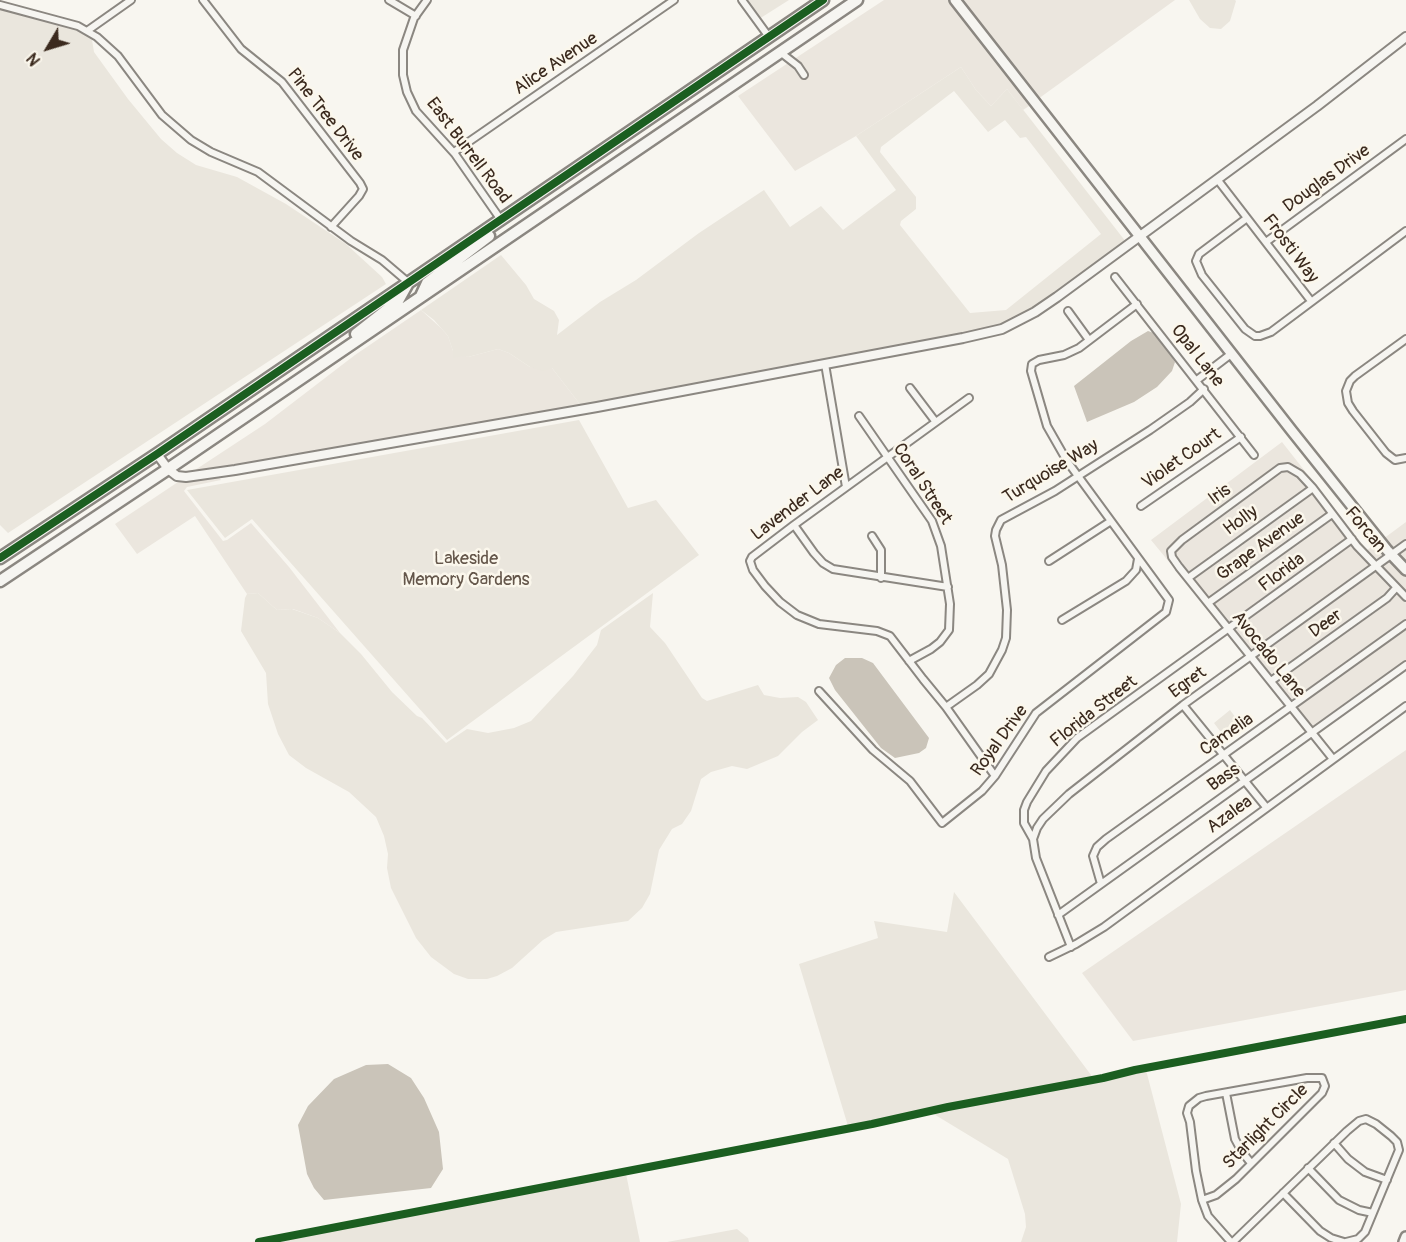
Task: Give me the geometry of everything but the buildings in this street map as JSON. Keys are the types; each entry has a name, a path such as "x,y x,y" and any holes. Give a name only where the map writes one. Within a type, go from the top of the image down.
{"main road":[{"path":"0,558 157,454 823,0"},
{"path":"0,581 857,0"},
{"path":"956,0 1231,354 1391,555 1406,570"},
{"path":"780,52 778,39 785,26"},
{"path":"420,298 428,283 531,204 540,193"},
{"path":"327,361 332,352 398,301 409,283"},
{"path":"1404,1242 1406,1237"}],"street":[{"path":"87,30 131,0"},
{"name":"Pine Tree Drive","path":"203,0 241,49 282,82 360,183 363,189 359,196 331,227"},
{"path":"389,0 416,16"},
{"name":"East Burrell Road","path":"427,0 409,30 403,50 403,75 407,92 416,111 454,152 501,220"},
{"name":"Alice Avenue","path":"454,152 674,0"},
{"path":"742,0 769,37"},
{"path":"0,5 52,18 87,30 108,45 162,115 191,140 211,152 258,172 331,227 382,260 409,283"},
{"path":"157,454 168,469 177,476 186,477 536,418 1002,329 1035,312 1057,297 1406,37"},
{"path":"780,52 798,66 804,75"},
{"name":"Douglas Drive","path":"1266,242 1406,139"},
{"name":"Frosti Way","path":"1217,180 1311,301 1406,231"},
{"path":"1247,218 1198,255 1197,264 1202,275 1245,329 1255,336 1271,332 1311,301"},
{"name":"Opal Lane","path":"1115,277 1254,455"},
{"path":"1068,311 1089,340 1137,304"},
{"path":"1406,339 1355,376 1350,381 1346,392 1348,403 1353,411 1386,453 1395,460 1406,458"},
{"name":"Royal Drive","path":"819,691 873,750 916,787 942,823 982,792 1036,713 1166,612 1169,608 1169,600 1077,476 1047,426 1031,371 1032,364 1039,360 1071,352 1089,340"},
{"path":"1197,380 1231,354"},
{"path":"825,364 846,487"},
{"path":"910,388 935,422"},
{"name":"Turquoise Way","path":"946,707 977,685 988,674 1002,651 1006,638 1007,610 1002,565 995,536 998,525 1006,516 1034,503 1175,413 1204,389"},
{"name":"Lavender Lane","path":"969,398 794,525 752,558 751,566 765,586 786,608 807,620 887,634 894,639 995,776"},
{"name":"Coral Street","path":"859,416 920,502 937,531 948,586 949,630 931,649 909,661"},
{"name":"Violet Court","path":"1141,506 1240,437"},
{"name":"Iris","path":"1180,569 1172,557 1173,548 1280,468 1294,469 1305,479"},
{"name":"Forcan","path":"1305,479 1375,566 1406,597"},
{"name":"Holly","path":"1188,578 1313,488"},
{"name":"Grape Avenue","path":"1208,603 1332,514"},
{"path":"1050,561 1111,521"},
{"path":"794,525 814,554 828,567 881,578 948,586"},
{"path":"872,536 881,550 881,578"},
{"name":"Florida","path":"1230,630 1352,539"},
{"name":"Egret","path":"1034,839 1043,819 1069,794 1183,705 1406,544"},
{"path":"1062,620 1126,580 1136,570 1138,558"},
{"name":"Avocado Lane","path":"1180,569 1333,759"},
{"name":"Deer","path":"1271,681 1359,618 1396,588"},
{"name":"Camelia","path":"1101,884 1093,862 1094,851 1097,847 1406,624"},
{"name":"Florida Street","path":"1071,947 1036,858 1034,839 1024,823 1024,810 1027,802 1053,763 1077,738 1230,630"},
{"name":"Bass","path":"1058,915 1406,665"},
{"path":"1183,705 1266,807"},
{"name":"Azalea","path":"1049,957 1104,927 1406,706"},
{"name":"Starlight Circle","path":"1202,1200 1216,1195 1322,1093 1325,1086 1319,1077 1199,1098 1192,1102 1187,1110 1202,1200 1208,1216 1232,1242"},
{"path":"1226,1093 1235,1139 1251,1163"},
{"path":"1232,1242 1334,1143 1359,1121 1366,1119 1376,1124 1392,1136 1399,1146 1397,1158 1362,1236 1352,1241 1345,1242 1331,1238 1320,1231 1283,1193"},
{"path":"1334,1143 1348,1159 1365,1172 1387,1180"},
{"path":"1308,1168 1339,1200 1359,1210 1373,1213"}],"shaded area":[{"path":"884,0 951,0 1032,104 1023,110 1007,89 991,106 976,90 961,67 856,136 795,171 738,96"},
{"path":"960,0 1175,0 1038,99"},
{"path":"421,310 448,336 453,351 468,357 498,349 509,353 530,367 552,368 582,407 192,472 265,424 355,355"},
{"path":"1148,331 1157,334 1175,362 1172,371 1157,387 1134,402 1087,422 1074,386 1131,341"},
{"path":"1282,442 1367,550 1377,543 1406,575 1406,664 1310,733 1151,540"},
{"path":"218,476 221,480 187,487 184,491 223,541 251,523 289,567 340,633 318,618 293,609 277,610 258,593 247,594 195,516 137,554 115,524 181,480"},
{"path":"1406,522 1406,565 1383,539"},
{"path":"845,658 862,658 873,663 929,738 926,748 919,753 895,758 881,748 835,690 829,678 836,665"},
{"path":"1406,750 1406,990 1133,1041 1082,973"},
{"path":"388,1064 411,1078 424,1098 439,1132 443,1169 431,1188 324,1200 314,1188 307,1174 298,1125 308,1106 334,1079 366,1065"}],"green space":[{"path":"744,0 789,0 759,19"},
{"path":"1189,0 1236,1 1230,21 1221,29 1210,28 1200,19"},
{"path":"0,2 70,21 92,40 94,52 128,99 161,139 177,153 196,165 237,177 286,204 346,244 382,277 386,284 8,533 0,525"},
{"path":"961,67 976,90 991,106 1007,89 1126,242 1033,309 1000,326 582,407 552,368 544,371 530,367 509,353 498,349 468,357 453,358 448,336 434,320 421,310 501,255 526,285 534,299 554,311 559,320 557,335 600,302 636,280 699,233 764,190 790,227 821,206 843,230 896,190 856,136","holes":["954,91 988,132 1005,120 1020,138 1026,137 1101,234 1006,310 970,313 900,225 901,221 916,209 916,197 880,152 881,147"]},
{"name":"Lakeside Memory Gardens","path":"579,420 628,508 656,500 699,555 447,740 252,519 225,538 187,490"},
{"path":"258,593 277,610 292,609 318,618 340,633 361,654 392,692 446,743 467,729 488,733 514,728 531,721 573,676 597,645 601,630 653,593 650,627 665,643 702,698 707,701 758,685 764,695 780,698 798,697 806,702 818,720 778,756 747,769 732,766 711,772 701,779 691,811 682,824 672,829 659,850 650,894 642,908 628,921 556,932 543,940 512,968 487,979 468,979 454,974 431,957 416,938 391,888 387,868 388,854 376,817 349,792 306,768 289,755 278,734 268,704 266,673 241,631 245,598 247,594"},
{"path":"1230,710 1239,722 1223,735 1214,723"},
{"path":"954,892 1094,1079 1146,1070 1181,1204 1177,1242 1021,1242 1026,1227 1025,1214 1008,1159 932,1113 848,1126 799,964 878,938 874,921 947,932"},
{"path":"625,1169 640,1242 252,1242 466,1201"},
{"path":"737,1229 748,1238 749,1242 667,1242"}],"cycle path":[{"path":"0,558 157,454 823,0"},
{"path":"259,1242 1406,1019"}]}
